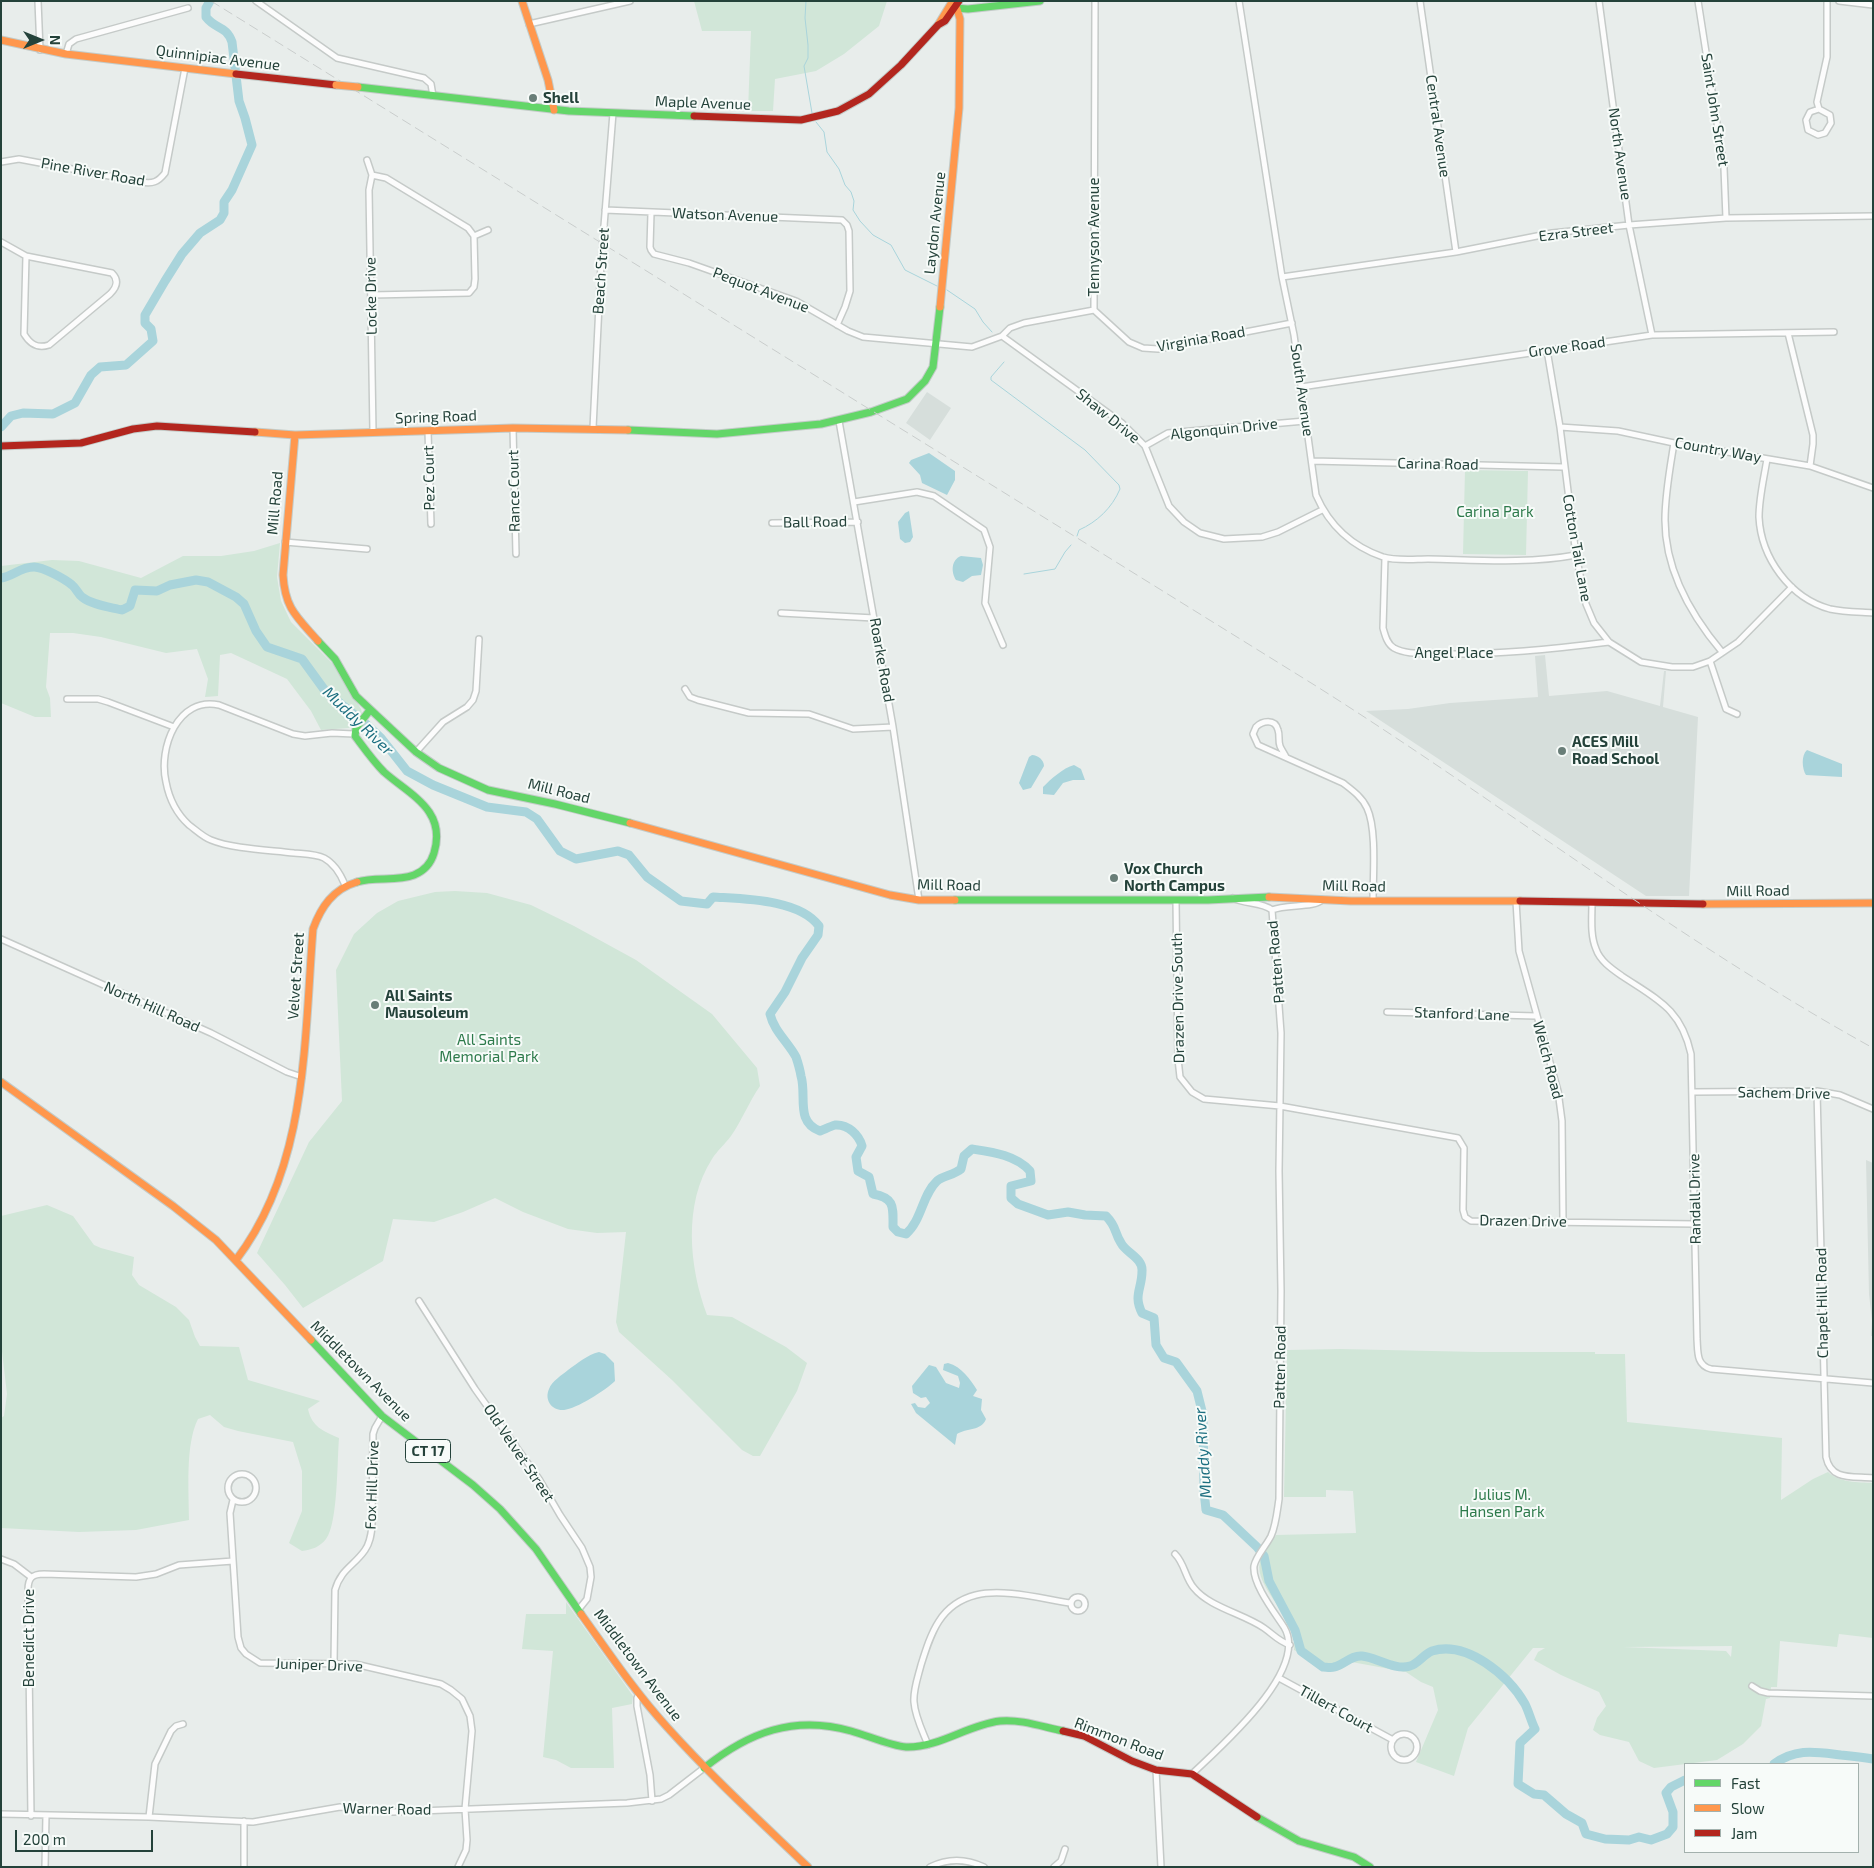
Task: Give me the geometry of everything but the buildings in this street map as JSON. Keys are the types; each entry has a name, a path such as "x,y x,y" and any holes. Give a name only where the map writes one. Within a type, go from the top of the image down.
{"street":[{"path":"38,1 40,50"},
{"path":"256,1 337,58 424,78 431,84 433,96"},
{"path":"522,1 548,80 554,110"},
{"path":"529,24 630,1"},
{"path":"954,4 968,9 1040,1"},
{"name":"Tennyson Avenue","path":"937,344 972,347 1002,336 1010,328 1024,323 1094,310 1095,1"},
{"name":"South Avenue","path":"1240,1 1282,277 1292,323 1316,495 1322,510 1342,535 1360,547 1386,558 1532,561 1576,555"},
{"name":"Central Avenue","path":"1420,1 1456,252"},
{"name":"North Avenue","path":"1598,1 1629,225 1652,335"},
{"name":"Saint John Street","path":"1698,1 1724,168 1726,218"},
{"path":"1819,109 1810,112 1806,120 1808,130 1818,135 1828,130 1831,123 1830,115 1819,109 1817,102 1827,57 1827,1"},
{"path":"1839,1 1873,5"},
{"name":"Maple Avenue","path":"433,96 554,110 791,120 824,116 846,108 869,94 901,65 938,25 944,22 954,4"},
{"name":"Laydon Avenue","path":"871,412 901,402 921,387 933,367 937,344 959,108 960,19 954,4"},
{"path":"66,54 69,44 76,39 188,8"},
{"name":"Quinnipiac Avenue","path":"1,40 40,50 66,54 433,96"},
{"name":"Pine River Road","path":"1,162 19,159 154,183 165,173 185,68"},
{"name":"Beach Street","path":"593,428 601,264 613,113"},
{"name":"Locke Drive","path":"367,160 372,175 369,190 373,432"},
{"path":"371,295 469,293 474,287 475,279 474,236 468,228 386,178 372,175"},
{"name":"Watson Avenue","path":"605,210 837,220 845,222 849,231 850,291 837,325"},
{"name":"Pequot Avenue","path":"651,212 650,247 652,252 716,272 796,301 837,325 863,337 937,344"},
{"name":"Ezra Street","path":"1282,277 1456,252 1552,234 1629,225 1726,218 1873,216"},
{"path":"474,236 488,230"},
{"path":"1,242 26,256 112,273 117,279 116,285 110,294 49,345 37,346 30,343 24,334 26,256"},
{"name":"Virginia Road","path":"1094,310 1128,342 1143,348 1158,349 1292,323"},
{"name":"Grove Road","path":"1301,386 1652,335 1834,332"},
{"path":"1788,333 1813,435 1814,444 1810,466"},
{"name":"Shaw Drive","path":"1002,336 1122,423 1145,446 1169,506 1184,522 1200,533 1224,538 1262,537 1278,532 1322,510"},
{"name":"Cotton Tail Lane","path":"1547,350 1560,427 1563,466 1576,555 1586,604 1594,623 1608,642 1641,662 1672,667 1694,667 1710,661 1738,642 1792,587"},
{"name":"Spring Road","path":"1,446 81,443 134,429 157,426 295,435 513,428 593,428 717,434 822,424 871,412"},
{"name":"Roarke Road","path":"839,421 893,727 919,900"},
{"name":"Algonquin Drive","path":"1145,446 1168,433 1305,421"},
{"name":"Country Way","path":"1560,427 1618,431 1674,443 1810,466 1873,488"},
{"name":"Rance Court","path":"513,428 516,554"},
{"name":"Pez Court","path":"428,431 431,524"},
{"name":"Mill Road","path":"295,435 283,582 284,592 292,610 335,659 356,696 370,710 430,763 445,772 488,790 555,804 677,835 890,895 919,900 1208,900 1258,896 1374,901 1516,901 1732,905 1873,903"},
{"path":"1674,443 1666,496 1665,521 1668,548 1678,583 1689,607 1705,632 1722,652"},
{"path":"1767,459 1760,506 1760,529 1767,552 1774,566 1792,587 1804,596 1830,609 1873,613"},
{"name":"Carina Road","path":"1312,461 1563,466"},
{"path":"854,502 917,492 934,496 984,530 990,547 985,602 1003,645"},
{"name":"Ball Road","path":"772,523 858,522"},
{"path":"285,542 366,549"},
{"name":"Angel Place","path":"1386,558 1383,628 1385,636 1392,647 1407,653 1487,654 1608,642"},
{"path":"780,613 874,618"},
{"path":"416,752 443,722 467,707 473,700 476,691 479,639"},
{"path":"1710,661 1726,708 1737,714"},
{"path":"685,689 690,697 698,700 749,713 809,714 853,729 893,727"},
{"path":"68,699 98,699 174,727"},
{"path":"345,885 338,870 324,858 228,845 210,840 185,820 175,806 165,780 166,755 174,727 184,713 193,707 211,704 305,736 332,733 354,734 358,724 370,710"},
{"path":"1286,756 1280,746 1276,726 1271,722 1265,721 1256,727 1253,734 1258,745 1343,783 1364,802 1368,809 1372,829 1374,901"},
{"name":"Velvet Street","path":"236,1260 259,1223 281,1176 293,1137 302,1077 313,929 322,907 334,893 345,885 364,879 405,877 418,873 428,864 433,855 437,836 433,817 426,806 378,766 354,734"},
{"name":"Patten Road","path":"1233,898 1239,901 1261,904 1272,910 1287,905 1315,904 1322,900"},
{"name":"Drazen Drive South","path":"1176,900 1177,1020 1180,1077 1192,1092 1204,1099 1280,1106"},
{"name":"Welch Road","path":"1516,901 1518,951 1562,1110 1563,1222"},
{"name":"Randall Drive","path":"1592,902 1594,942 1598,954 1615,971 1663,1003 1681,1024 1687,1037 1691,1054 1693,1092 1698,1354 1701,1363 1711,1369 1873,1383"},
{"name":"Patten Road","path":"1272,910 1275,969 1280,1010 1279,1171 1281,1291 1279,1499 1275,1526 1254,1567 1257,1583 1287,1633 1290,1645"},
{"name":"North Hill Road","path":"1,939 211,1033 287,1072 302,1077"},
{"name":"Stanford Lane","path":"1387,1012 1536,1016"},
{"name":"Middletown Avenue","path":"1,1082 199,1225 236,1260 382,1416 473,1485 500,1508 536,1549 639,1694 704,1768 808,1867"},
{"name":"Sachem Drive","path":"1693,1092 1817,1091 1840,1095 1873,1109"},
{"name":"Chapel Hill Road","path":"1817,1091 1826,1457 1832,1472 1839,1475 1873,1478"},
{"name":"Drazen Drive","path":"1280,1106 1458,1138 1464,1148 1463,1210 1465,1217 1471,1221 1695,1224"},
{"name":"Old Velvet Street","path":"419,1301 475,1389 539,1479 582,1548 590,1567 591,1577 587,1599 579,1610"},
{"name":"Fox Hill Drive","path":"334,1663 335,1590 338,1580 366,1549 371,1537 373,1434 382,1416"},
{"name":"Juniper Drive","path":"233,1500 240,1502 251,1498 255,1485 251,1478 244,1474 233,1477 228,1489 233,1500 230,1513 238,1637 241,1648 246,1654 260,1663 362,1665 435,1683 451,1690 462,1699 469,1711 472,1723 465,1809 467,1840 466,1850 458,1867"},
{"path":"1176,1554 1180,1559 1188,1580 1194,1589 1206,1599 1252,1620 1266,1629 1279,1642 1290,1645 1279,1678 1260,1705 1192,1774"},
{"path":"1,1559 14,1564 31,1577"},
{"name":"Benedict Drive","path":"31,1816 28,1581 31,1577 37,1574 44,1574 136,1578 156,1574 179,1565 233,1561"},
{"path":"928,1746 915,1710 914,1690 930,1635 946,1611 960,1601 976,1595 990,1593 1070,1603"},
{"name":"Tillert Court","path":"1279,1678 1393,1740"},
{"path":"1752,1686 1768,1693 1873,1696"},
{"path":"639,1694 637,1702 650,1775 652,1801"},
{"name":"Rimmon Road","path":"704,1768 739,1742 778,1727 794,1724 832,1726 904,1747 928,1746 990,1723 1002,1720 1015,1721 1084,1736 1132,1761 1156,1770 1192,1774 1245,1810 1299,1841 1354,1857 1370,1867"},
{"path":"150,1817 155,1764 171,1731 176,1726 183,1724"},
{"name":"Tillert Court","path":"1403,1734 1411,1736 1416,1742 1414,1754 1407,1759 1395,1756 1391,1748 1393,1740 1403,1734"},
{"name":"Warner Road","path":"1,1814 150,1817 253,1822 340,1807 393,1812 627,1803 652,1801 669,1795 704,1768"},
{"path":"1156,1770 1161,1867"},
{"path":"45,1867 46,1815"},
{"path":"244,1821 244,1867"},
{"path":"1054,1867 1061,1861 1065,1849"},
{"path":"930,1867 943,1862 962,1860 984,1867"}],"shaded area":[{"path":"927,392 951,408 930,440 906,423"},
{"name":"ACES Mill Road School","path":"1545,655 1549,696 1607,691 1660,706 1664,671 1666,671 1663,707 1698,717 1689,896 1646,896 1366,711 1538,697 1535,656"},
{"path":"1866,1160 1873,1163 1873,1336 1871,1336 1872,1321 1869,1294"}],"green space":[{"path":"694,1 887,1 879,26 844,54 816,71 775,79 773,111 748,111 751,31 702,31"},
{"name":"Carina Park","path":"1465,470 1528,471 1526,555 1463,554"},
{"path":"280,543 277,577 281,601 291,622 335,666 361,709 362,714 349,728 321,730 311,711 287,679 231,653 220,655 218,696 205,697 208,679 197,649 166,653 101,637 73,633 50,633 46,687 50,698 51,717 35,717 1,703 1,566 52,560 79,561 141,578 183,556 221,556 254,551"},
{"name":"All Saints Memorial Park","path":"435,892 487,893 531,905 636,960 712,1014 757,1068 760,1086 735,1130 714,1156 703,1177 696,1196 692,1236 696,1277 707,1315 732,1317 786,1347 807,1363 797,1391 760,1456 753,1456 742,1450 672,1380 619,1332 616,1322 626,1232 597,1233 568,1229 523,1212 495,1198 434,1222 393,1219 383,1261 303,1308 257,1253 309,1142 342,1101 336,970 354,934 377,913 398,901"},
{"path":"47,1205 73,1216 94,1245 134,1257 132,1275 139,1285 176,1307 189,1320 200,1346 239,1347 248,1380 320,1401 308,1409 312,1420 319,1428 339,1438 333,1520 326,1539 321,1544 312,1549 302,1551 289,1543 302,1511 302,1471 293,1442 224,1427 210,1415 198,1419 191,1442 189,1455 189,1520 136,1530 79,1532 1,1528 1,1418 4,1416 7,1394 1,1343 1,1216"},
{"name":"Julius M. Hansen Park","path":"1287,1350 1595,1352 1595,1354 1625,1354 1627,1422 1782,1438 1781,1500 1813,1479 1828,1472 1844,1480 1873,1483 1873,1638 1839,1634 1837,1647 1780,1641 1777,1687 1771,1687 1770,1698 1766,1699 1761,1726 1743,1744 1717,1760 1654,1768 1639,1761 1629,1742 1600,1735 1593,1730 1597,1718 1606,1706 1599,1692 1561,1675 1534,1660 1538,1652 1545,1648 1533,1648 1468,1728 1454,1776 1416,1762 1438,1710 1433,1687 1406,1672 1347,1661 1328,1669 1294,1650 1294,1638 1290,1627 1263,1582 1260,1572 1261,1559 1276,1535 1356,1533 1353,1491 1326,1490 1326,1497 1284,1497","holes":["1732,1646 1731,1657 1726,1651 1623,1647"]},
{"path":"566,1602 633,1696 632,1704 612,1708 614,1768 571,1768 556,1760 543,1757 553,1651 522,1649 526,1614 566,1614"}],"water":[{"path":"929,453 955,471 955,480 947,495 922,483 920,475 909,463 911,460"},
{"path":"909,511 913,537 910,542 905,543 900,539 898,522"},
{"path":"961,556 981,558 983,565 981,575 972,576 963,582 956,580 953,566 955,560"},
{"path":"1807,750 1842,764 1842,777 1806,775 1803,762"},
{"path":"1032,755 1040,758 1044,766 1031,788 1023,790 1019,783 1029,757"},
{"path":"1074,765 1081,769 1085,780 1073,780 1063,783 1054,795 1043,794 1043,787 1061,771"},
{"path":"599,1352 605,1354 614,1363 615,1381 598,1394 569,1409 560,1410 553,1407 548,1401 548,1393 552,1383 590,1355"},
{"path":"948,1363 961,1370 977,1390 973,1396 982,1399 981,1410 986,1419 981,1426 957,1434 955,1445 916,1413 911,1404 915,1403 918,1407 925,1408 930,1403 926,1397 921,1398 913,1393 912,1386 929,1365 936,1367 946,1383 959,1388 958,1376 943,1370 944,1364"}],"waterway":[{"name":"Muddy River","path":"1,427 11,416 23,413 53,414 75,403 91,375 100,367 126,365 153,341 151,329 145,323 145,315 182,254 200,233 220,220 224,213 224,202 232,190 252,145 239,101 232,42 224,30 213,24 206,17 206,8 210,1"},
{"path":"806,1 805,18 808,58 804,66 812,113"},
{"path":"816,122 824,132 827,152 839,169 845,185 851,192 854,201 853,210 860,221 873,235 891,245 905,270 937,286"},
{"path":"947,290 975,309 992,332"},
{"path":"1004,362 991,377 991,380 1085,450 1119,485 1120,489 1117,496 1108,508 1098,519 1079,530 1077,536"},
{"path":"1024,574 1055,569 1071,545"},
{"name":"Muddy River","path":"1,578 29,567 43,569 69,583 86,600 122,610 130,606 135,590 157,591 170,585 196,580 208,582 236,597 244,604 256,631 267,647 302,659 326,692 381,738 407,771 433,785 487,807 526,812 537,819 560,851 576,859 618,851 629,855 647,877 681,901 707,904 713,897 755,900 785,905 810,917 819,926 818,935 802,958 785,992 770,1014 778,1031 796,1057 803,1084 803,1108 807,1121 812,1127 820,1131 833,1125 840,1125 856,1134 862,1146 856,1157 858,1171 869,1177 873,1194 885,1198 891,1204 893,1227 898,1232 906,1234 915,1222 932,1187 939,1179 961,1169 964,1156 972,1149 1011,1158 1030,1171 1031,1181 1011,1186 1011,1198 1018,1204 1048,1215 1068,1212 1106,1216 1112,1223 1123,1247 1142,1266 1138,1297 1139,1307 1142,1313 1154,1318 1156,1345 1164,1358 1176,1362 1197,1391 1203,1415 1206,1510 1223,1515 1264,1556 1269,1581 1295,1630 1301,1651 1323,1667 1338,1666 1358,1656 1404,1667 1413,1665 1432,1651 1445,1649 1459,1651 1486,1663 1509,1682 1518,1693 1525,1704 1535,1729 1520,1743 1518,1784 1534,1794 1544,1795 1566,1814 1582,1823 1586,1834 1605,1839 1629,1840 1639,1837 1651,1840 1667,1834 1673,1827 1673,1812 1666,1793 1671,1787 1684,1780"},
{"name":"Muddy River","path":"1776,1763 1790,1755 1806,1752 1873,1759"}],"railway":[{"path":"211,1 1316,686 1455,777 1730,963 1801,1007 1873,1048"}],"traffic: fast":[{"path":"955,8 968,9 1040,1"},
{"path":"358,87 569,111 694,116"},
{"path":"628,430 717,434 821,424 871,412 907,399 925,381 933,367 940,307"},
{"path":"318,641 335,659 356,696 416,752 439,768 488,790 555,804 630,823"},
{"path":"357,882 371,879 407,877 418,873 431,860 437,838 435,825 424,805 384,772 355,736 356,728 370,710"},
{"path":"955,900 1208,900 1269,897"},
{"path":"311,1340 382,1416 473,1485 500,1509 536,1549 581,1614"},
{"path":"704,1768 721,1755 755,1736 791,1726 830,1727 906,1747 930,1744 988,1723 1000,1721 1024,1722 1063,1731"},
{"path":"1257,1817 1299,1841 1354,1857 1370,1867"}],"traffic: slow":[{"path":"522,1 548,80 554,110"},
{"path":"938,25 952,2"},
{"path":"940,307 959,108 960,19 957,9 951,4"},
{"path":"1,40 66,54 236,74"},
{"path":"336,85 358,87"},
{"path":"255,432 295,435 513,428 628,430"},
{"path":"295,435 283,575 284,587 293,612 318,641"},
{"path":"630,823 890,895 919,900 955,900"},
{"path":"236,1260 260,1223 277,1184 290,1143 304,1058 313,929 320,913 329,900 341,889 357,882"},
{"path":"1269,897 1351,901 1520,901"},
{"path":"1703,904 1873,903"},
{"path":"1,1082 173,1206 216,1240 311,1340"},
{"path":"581,1614 655,1714 718,1781 808,1867"}],"traffic: jam":[{"path":"694,116 801,120 838,111 869,94 901,65 938,25 945,21 959,1"},
{"path":"236,74 336,85"},
{"path":"1,446 81,443 133,429 157,426 255,432"},
{"path":"1520,901 1703,904"},
{"path":"1063,1731 1084,1736 1132,1761 1156,1770 1192,1774 1257,1817"}],"place":[{"name":"Shell","path":"533,98"},
{"name":"ACES Mill Road School","path":"1562,751"},
{"name":"Vox Church North Campus","path":"1114,878"},
{"name":"All Saints Mausoleum","path":"375,1005"}]}
